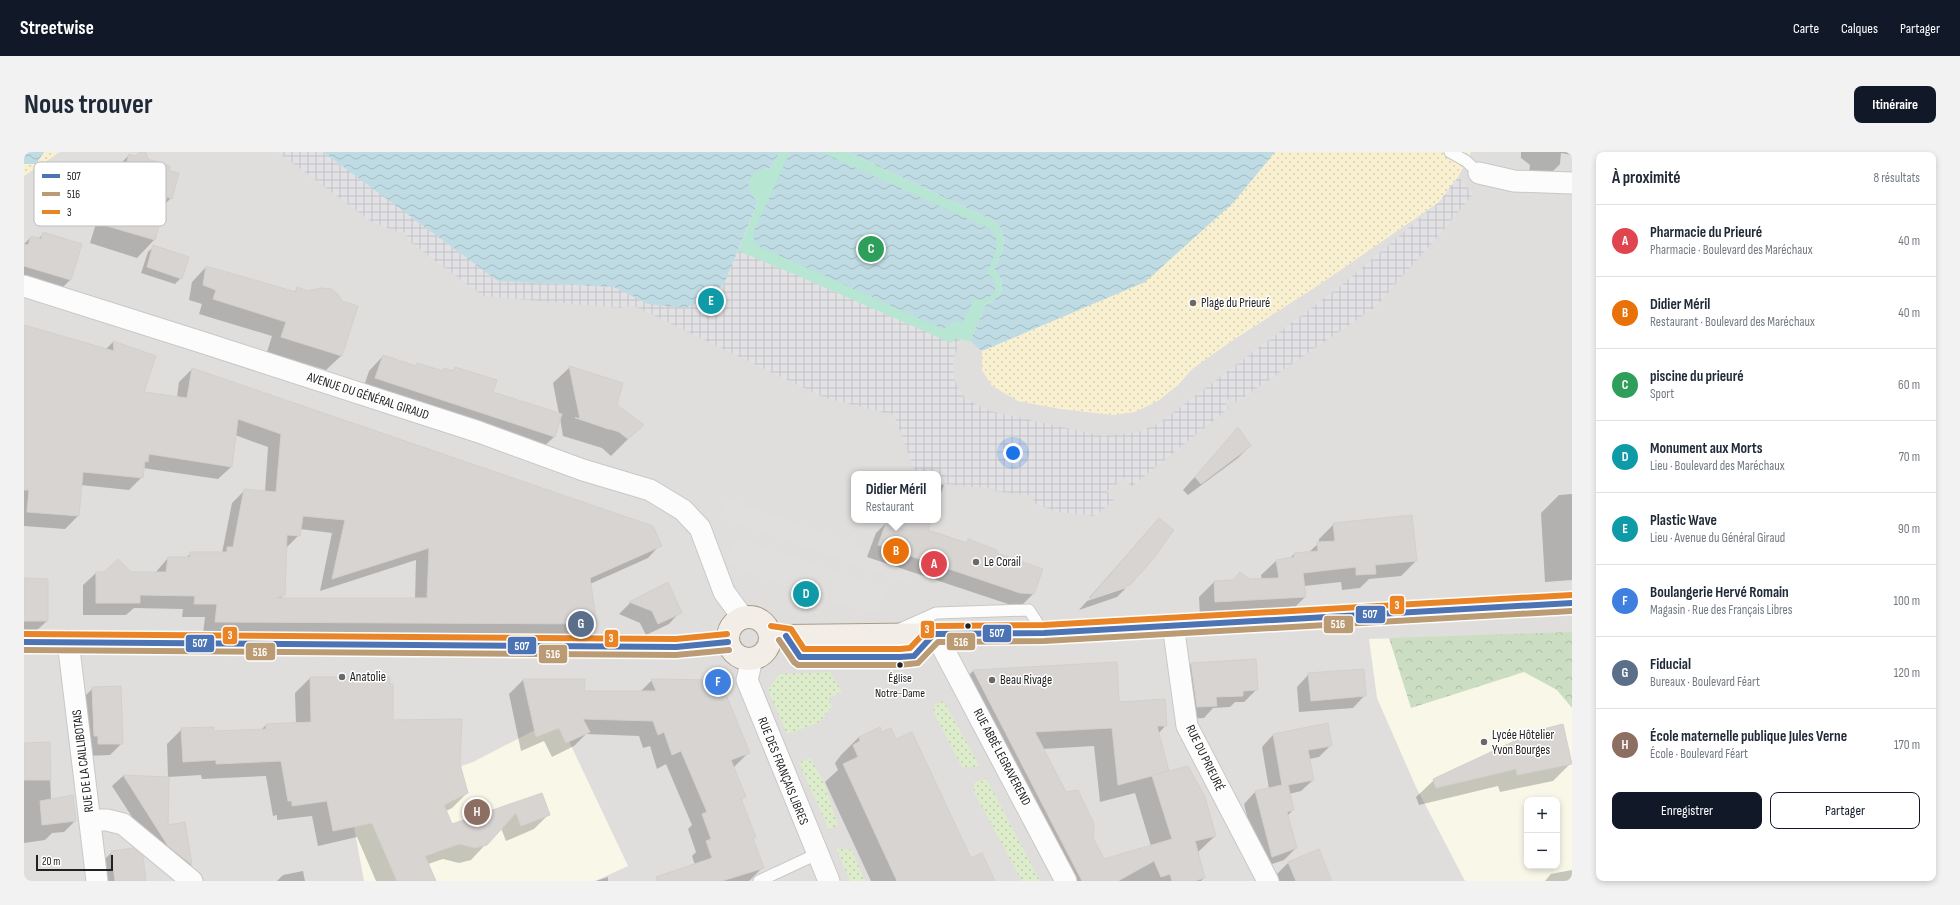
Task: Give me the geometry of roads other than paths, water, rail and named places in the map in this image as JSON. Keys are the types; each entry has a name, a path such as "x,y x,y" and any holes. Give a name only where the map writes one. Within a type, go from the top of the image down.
{"main road":[{"path":"778,635 764,653 752,659 745,659 734,653 728,642 728,636 733,624 743,618 756,618 778,635 1044,633 1572,603"},
{"path":"24,642 668,647 728,642"}],"street":[{"path":"1479,174 1514,181 1572,183"},
{"name":"AVENUE DU GÉNÉRAL GIRAUD","path":"24,286 479,432 583,470 650,490 683,510 700,528 724,592 743,618"},
{"name":"RUE DU PRIEURÉ","path":"1173,625 1187,726 1264,880"},
{"name":"RUE ABBÉ LEGRAVEREND","path":"935,634 1066,881"},
{"name":"RUE DE LA CAILLIBOTAIS","path":"68,642 97,881"},
{"name":"RUE DES FRANÇAIS LIBRES","path":"752,659 747,680 829,881"},
{"path":"90,820 107,820 123,824 192,881"}],"lane":[{"path":"1450,152 1466,161 1479,174"},
{"path":"890,634 936,613 1029,610 1044,633"},
{"path":"778,635 800,657 900,657 914,656 935,634"},
{"path":"759,881 817,854"}],"water":[{"path":"24,152 44,152 37,162 34,162 34,164 24,164"},
{"path":"323,152 780,152 771,168 757,171 750,179 750,190 758,202 724,284 705,301 684,308 648,304 614,287 498,281"},
{"path":"790,152 821,152 991,229 995,234 997,245 987,273 995,282 993,295 980,300 975,298 962,323 956,321 943,329 756,245 753,236 754,231"},
{"path":"848,152 1275,152 1233,203 1145,282 982,351 970,341 986,304 996,298 1002,290 1001,280 994,270 1000,257 1004,239 999,227 994,221"}],"place":[{"name":"piscine du prieuré","path":"871,249"},
{"name":"Plastic Wave","path":"711,301"},
{"name":"Plage du Prieuré","path":"1193,303"},
{"name":"Didier Méril","path":"896,551"},
{"name":"Le Corail","path":"976,562"},
{"name":"Pharmacie du Prieuré","path":"934,564"},
{"name":"Monument aux Morts","path":"806,594"},
{"name":"Fiducial","path":"581,624"},
{"name":"Église Notre-Dame","path":"900,665"},
{"name":"Anatolie","path":"342,677"},
{"name":"Beau Rivage","path":"992,680"},
{"name":"Boulangerie Hervé Romain","path":"718,682"},
{"name":"Lycée Hôtelier Yvon Bourges","path":"1484,742"},
{"name":"École maternelle publique Jules Verne","path":"477,812"}]}
